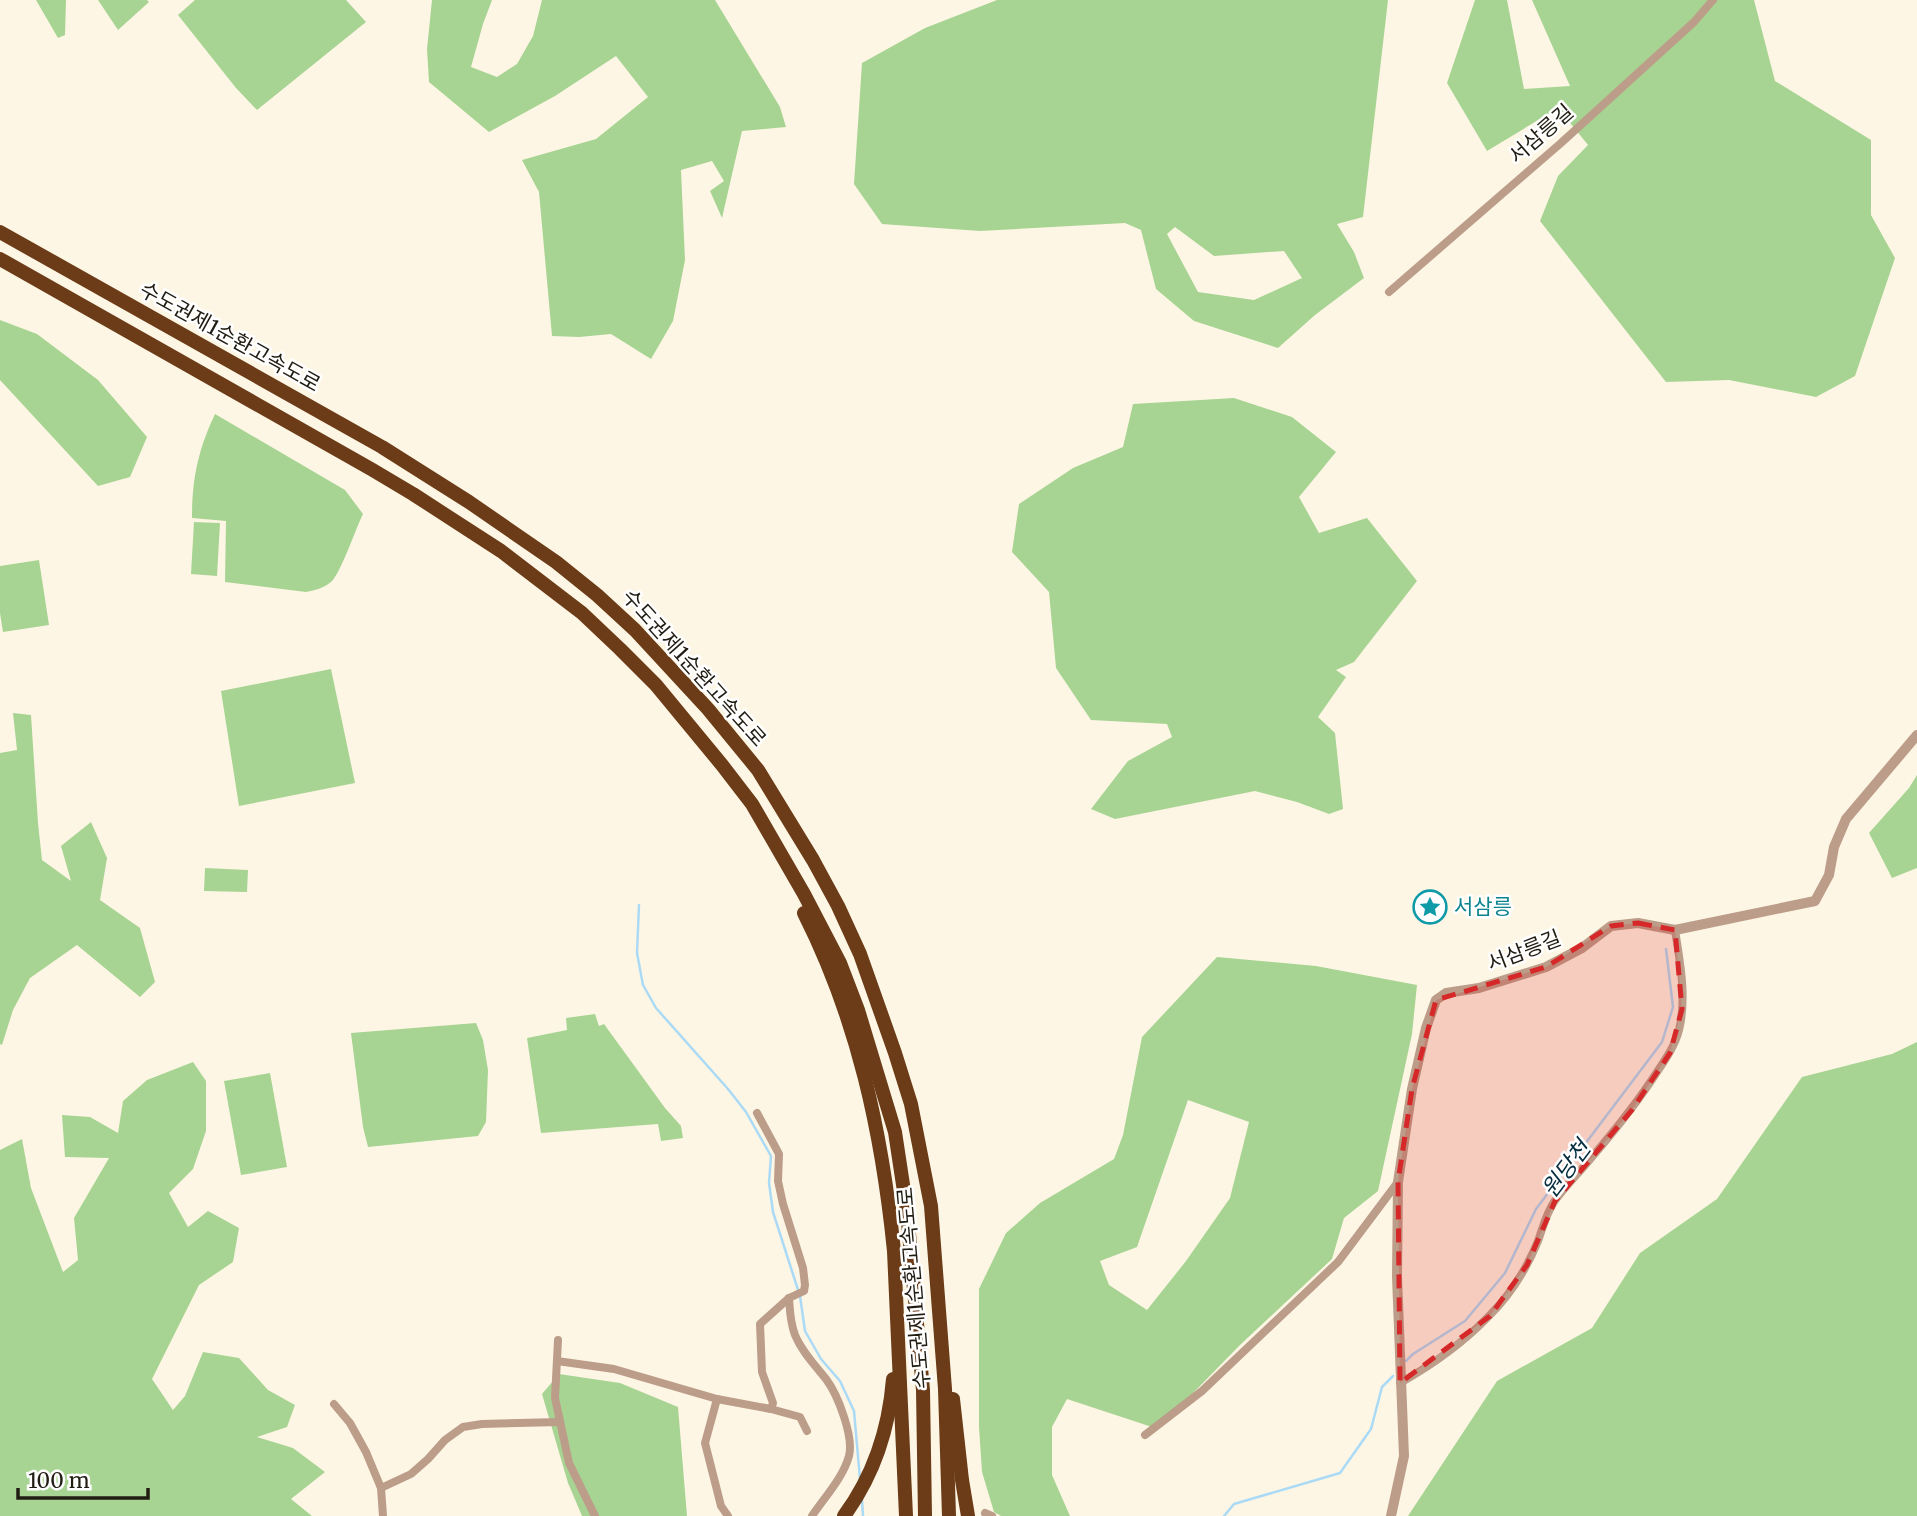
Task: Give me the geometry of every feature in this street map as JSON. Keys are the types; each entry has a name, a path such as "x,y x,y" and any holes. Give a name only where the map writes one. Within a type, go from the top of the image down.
{"highway":[{"name":"수도권제1순환고속도로","path":"0,232 370,440 556,562 597,594 635,631 681,679 758,770 813,860 860,954 911,1104 931,1206 945,1389 950,1516"},
{"name":"수도권제1순환고속도로","path":"0,259 382,475 501,551 582,613 638,667 752,804 840,963 858,1010 895,1132 907,1211 923,1390 925,1516"},
{"path":"737,785 831,971 856,1040 871,1102 894,1251 906,1516"},
{"path":"844,1516 867,1480 890,1412 894,1368 894,1251"},
{"path":"936,1260 968,1516"}],"street":[{"name":"서삼릉길","path":"1389,292 1561,143 1694,22 1713,0"},
{"name":"서삼릉길","path":"1391,1516 1404,1456 1397,1277 1398,1182 1412,1089 1426,1028 1436,1000 1446,993 1479,988 1546,967 1582,948 1611,926 1638,923 1675,930 1815,901 1829,875 1834,847 1846,819 1917,735"},
{"path":"1400,1383 1426,1369 1490,1316 1527,1265 1555,1201 1632,1110 1670,1053 1679,1032 1682,1009 1675,930"},
{"path":"757,1113 779,1154 778,1181 803,1268 805,1285 804,1291 791,1296 760,1324 762,1372 774,1403 771,1409"},
{"name":"서삼릉길","path":"1145,1435 1202,1391 1338,1262 1398,1182"},
{"path":"791,1296 790,1320 796,1337 828,1382 848,1430 850,1453 843,1470 812,1516"},
{"path":"558,1340 555,1398 560,1422 569,1463 595,1516"},
{"path":"557,1361 614,1369 717,1399 800,1417 807,1431"},
{"path":"717,1399 705,1443 727,1516"},
{"path":"334,1404 350,1423 366,1452 381,1488 383,1516"},
{"path":"381,1488 411,1474 445,1440 463,1427 560,1422"}],"highlighted area":[{"path":"1638,923 1675,930 1682,1009 1670,1053 1632,1110 1555,1201 1527,1265 1490,1316 1400,1383 1398,1182 1412,1089 1436,1000 1546,967 1611,926"}],"green space":[{"path":"36,0 66,0 65,35 58,38"},
{"path":"98,0 147,0 149,2 118,30"},
{"path":"195,0 346,0 366,22 257,110 178,15"},
{"path":"432,0 492,0 471,67 497,77 517,64 533,36 542,0 715,0 780,107 786,127 742,131 722,218 710,191 724,181 712,161 681,170 685,260 673,321 651,359 611,334 552,336 539,192 522,160 596,139 648,97 616,56 555,96 489,132 429,82 427,49"},
{"path":"997,0 1388,0 1363,217 1337,224 1354,252 1364,278 1315,315 1278,348 1194,321 1156,289 1141,230 1125,223 980,231 882,224 854,184 862,63 925,28","holes":["1175,227 1214,256 1284,251 1302,278 1254,300 1198,292 1167,234"]},
{"path":"1475,0 1507,0 1524,89 1570,86 1532,0 1754,0 1775,81 1871,140 1871,215 1895,258 1855,376 1816,397 1729,380 1666,382 1540,221 1558,176 1588,145 1558,108 1487,151 1447,83"},
{"path":"0,320 37,334 98,380 147,437 130,477 98,486 0,380"},
{"path":"1234,398 1292,417 1336,452 1299,497 1319,533 1367,518 1417,581 1354,662 1336,670 1346,677 1318,717 1335,733 1343,809 1329,814 1255,791 1115,819 1091,809 1128,761 1172,737 1167,724 1091,720 1056,668 1049,592 1012,552 1019,504 1073,468 1123,447 1133,404"},
{"path":"215,414 345,490 363,514 340,569 332,581 306,592 225,582 226,521 192,518 197,465"},
{"path":"194,522 220,523 217,576 191,574"},
{"path":"39,560 49,625 3,632 0,613 0,566"},
{"path":"331,669 355,783 239,806 221,691"},
{"path":"13,713 31,715 42,860 71,881 61,846 91,822 107,858 100,900 140,928 155,982 140,997 77,945 30,978 13,1010 2,1045 0,753 17,750"},
{"path":"1917,775 1917,868 1892,878 1869,833 1909,788"},
{"path":"205,868 248,870 247,892 204,891"},
{"path":"1217,957 1316,966 1417,985 1412,1034 1378,1191 1344,1218 1332,1259 1240,1345 1158,1429 1067,1399 1052,1427 1052,1475 1070,1516 1001,1516 994,1512 982,1472 979,1427 979,1289 1006,1233 1040,1203 1114,1159 1123,1135 1142,1037","holes":["1188,1100 1249,1122 1230,1198 1186,1261 1147,1310 1109,1285 1100,1261 1137,1247"]},
{"path":"595,1014 599,1026 604,1024 681,1126 683,1138 661,1141 658,1124 541,1133 527,1038 567,1030 566,1018"},
{"path":"476,1023 483,1040 488,1070 486,1122 478,1136 368,1147 351,1033"},
{"path":"1917,1042 1917,1516 1408,1516 1497,1381 1592,1328 1640,1253 1717,1199 1802,1077 1892,1054"},
{"path":"193,1062 206,1081 206,1131 193,1169 169,1193 188,1227 208,1211 239,1228 233,1262 199,1285 152,1379 173,1410 185,1396 203,1352 239,1358 268,1390 295,1405 287,1427 257,1437 293,1448 325,1472 291,1499 312,1516 0,1516 0,1150 22,1139 31,1188 63,1272 78,1260 74,1218 109,1158 65,1157 62,1115 90,1117 118,1133 123,1101 147,1080"},
{"path":"270,1073 287,1167 241,1175 224,1081"},
{"path":"559,1374 620,1383 678,1407 687,1516 582,1516 568,1483 542,1394"}],"waterway":[{"path":"639,905 637,953 643,985 656,1008 746,1112 771,1156 769,1183 773,1212 800,1296 805,1331 821,1359 840,1381 854,1411 860,1479"},
{"name":"원당천","path":"1406,1361 1465,1321 1505,1273 1536,1209 1662,1042 1673,1007 1666,949"},
{"name":"원당천","path":"1224,1516 1234,1504 1340,1473 1371,1429 1382,1387 1393,1376"},
{"path":"862,1500 863,1516"}],"place":[{"name":"서삼릉","path":"1430,907"}]}
